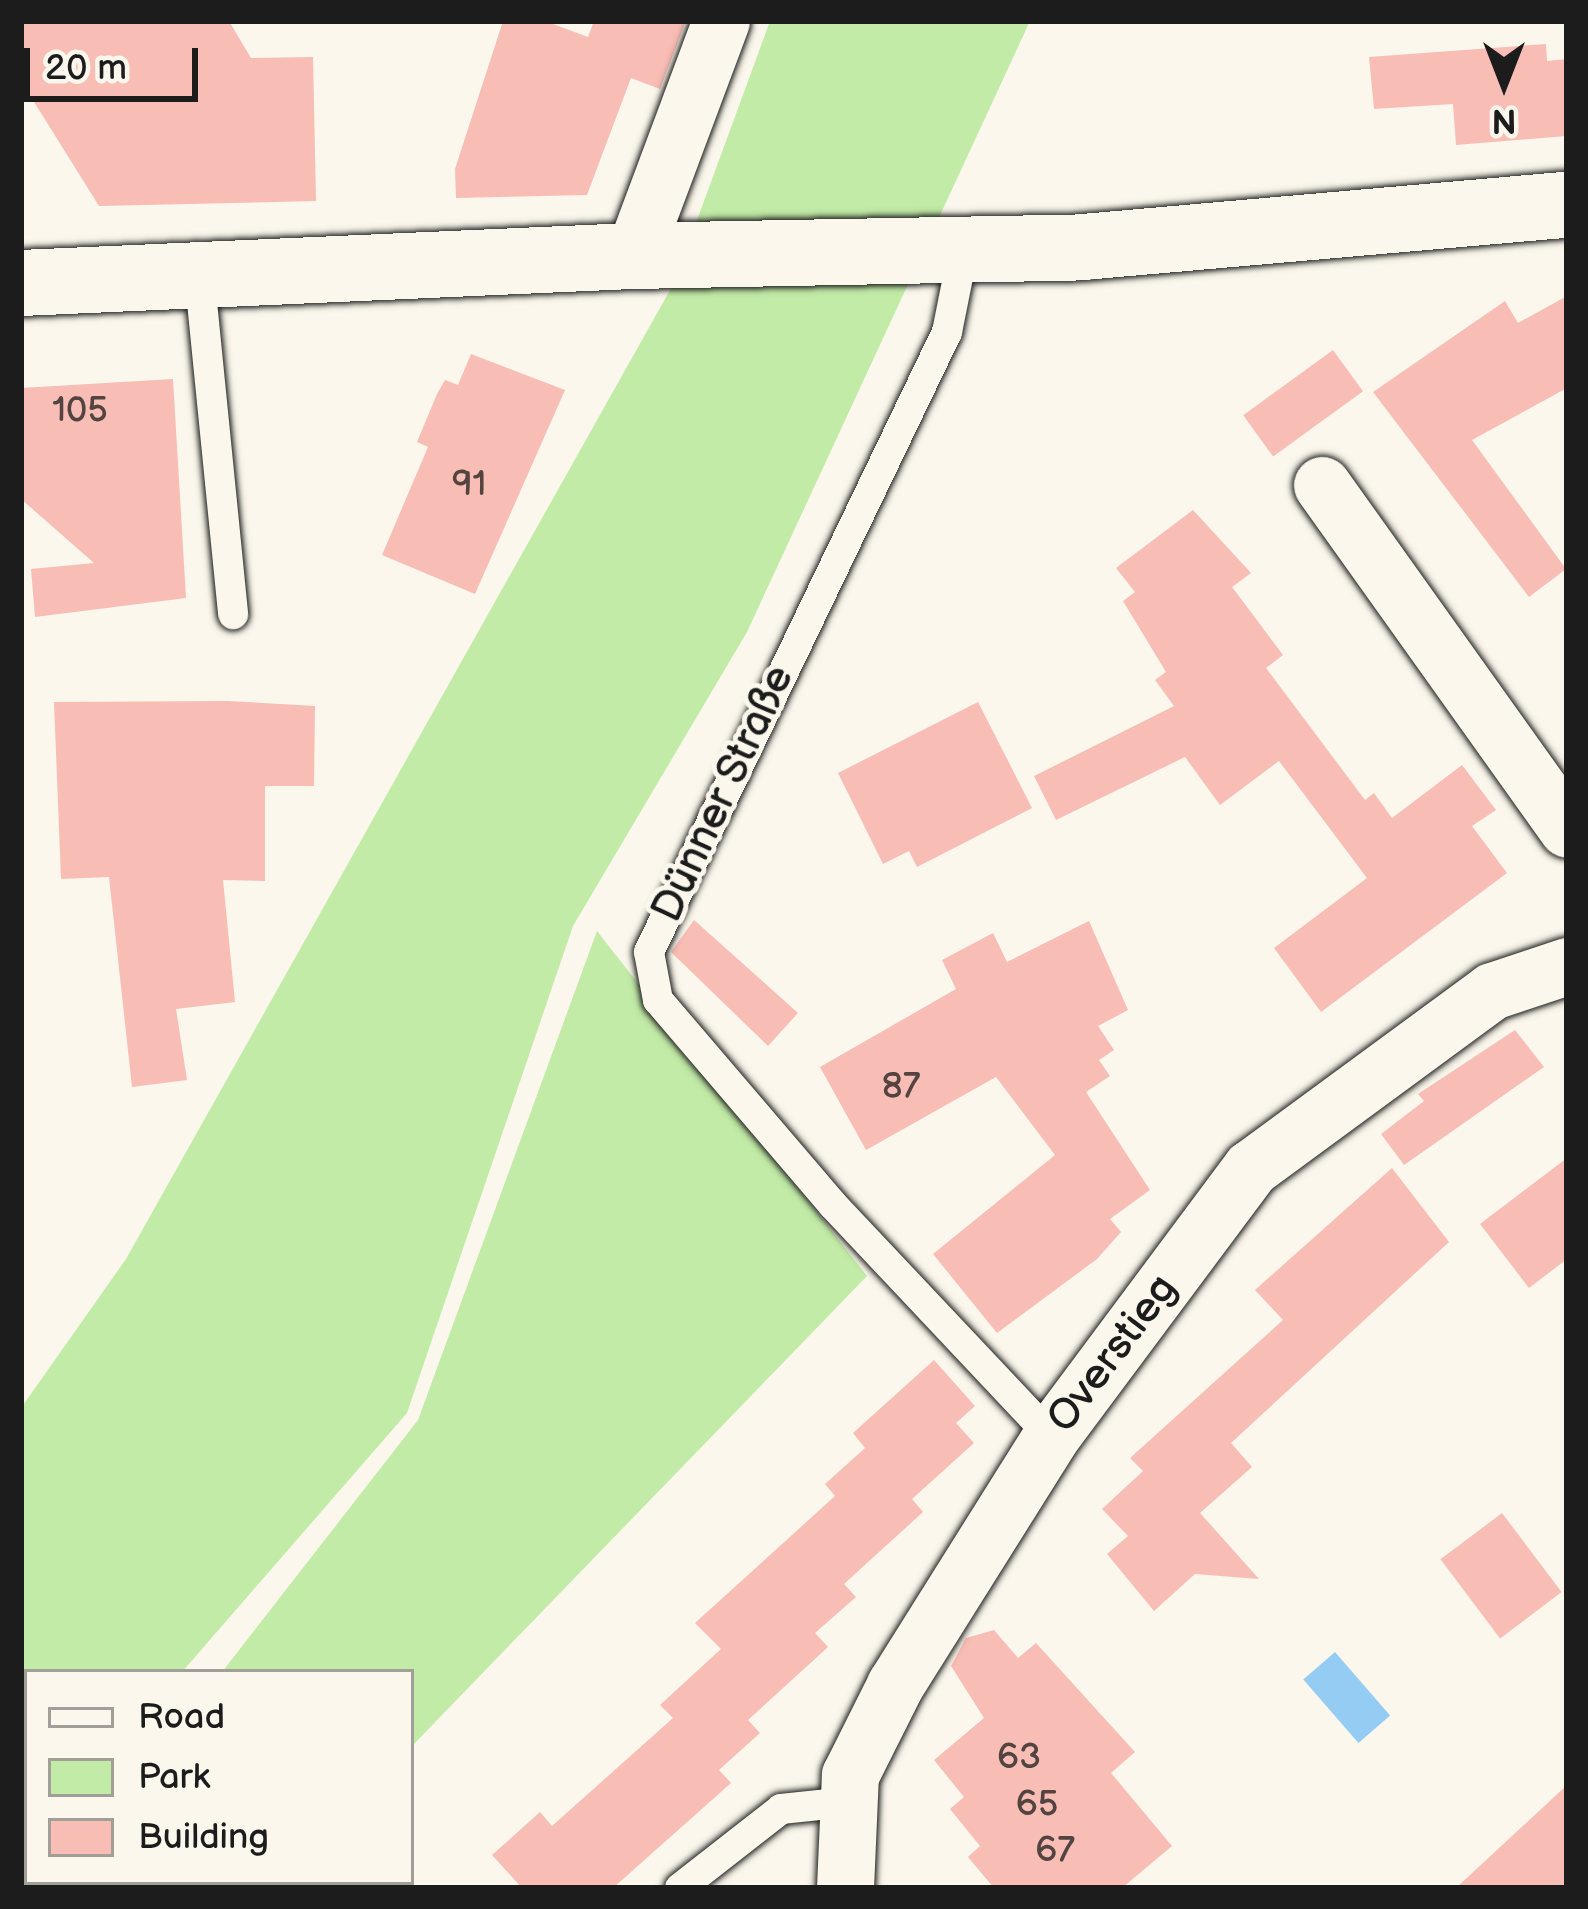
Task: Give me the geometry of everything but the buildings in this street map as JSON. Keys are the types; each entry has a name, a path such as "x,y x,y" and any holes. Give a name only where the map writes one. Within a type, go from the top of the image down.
{"street":[{"path":"633,256 721,21"},
{"path":"25,271 199,272 633,256 963,252 1567,205"},
{"path":"1322,485 1567,829"},
{"name":"Overstieg","path":"845,1888 850,1775 895,1685 1051,1436 1251,1168 1492,992 1567,966"}],"lane":[{"name":"Dünner Straße","path":"963,252 946,332 650,952 658,1000 833,1205 1051,1436"},
{"path":"199,272 233,614"},
{"path":"680,1888 781,1809 848,1802"}],"green space":[{"path":"770,21 1030,21 747,632 573,926 407,1413 185,1669 24,1669 21,1858 21,1408 126,1259 674,283"},
{"path":"597,931 867,1276 414,1744 414,1669 224,1669 418,1420"}],"water":[{"path":"1335,1652 1390,1715 1358,1743 1303,1680"}]}
